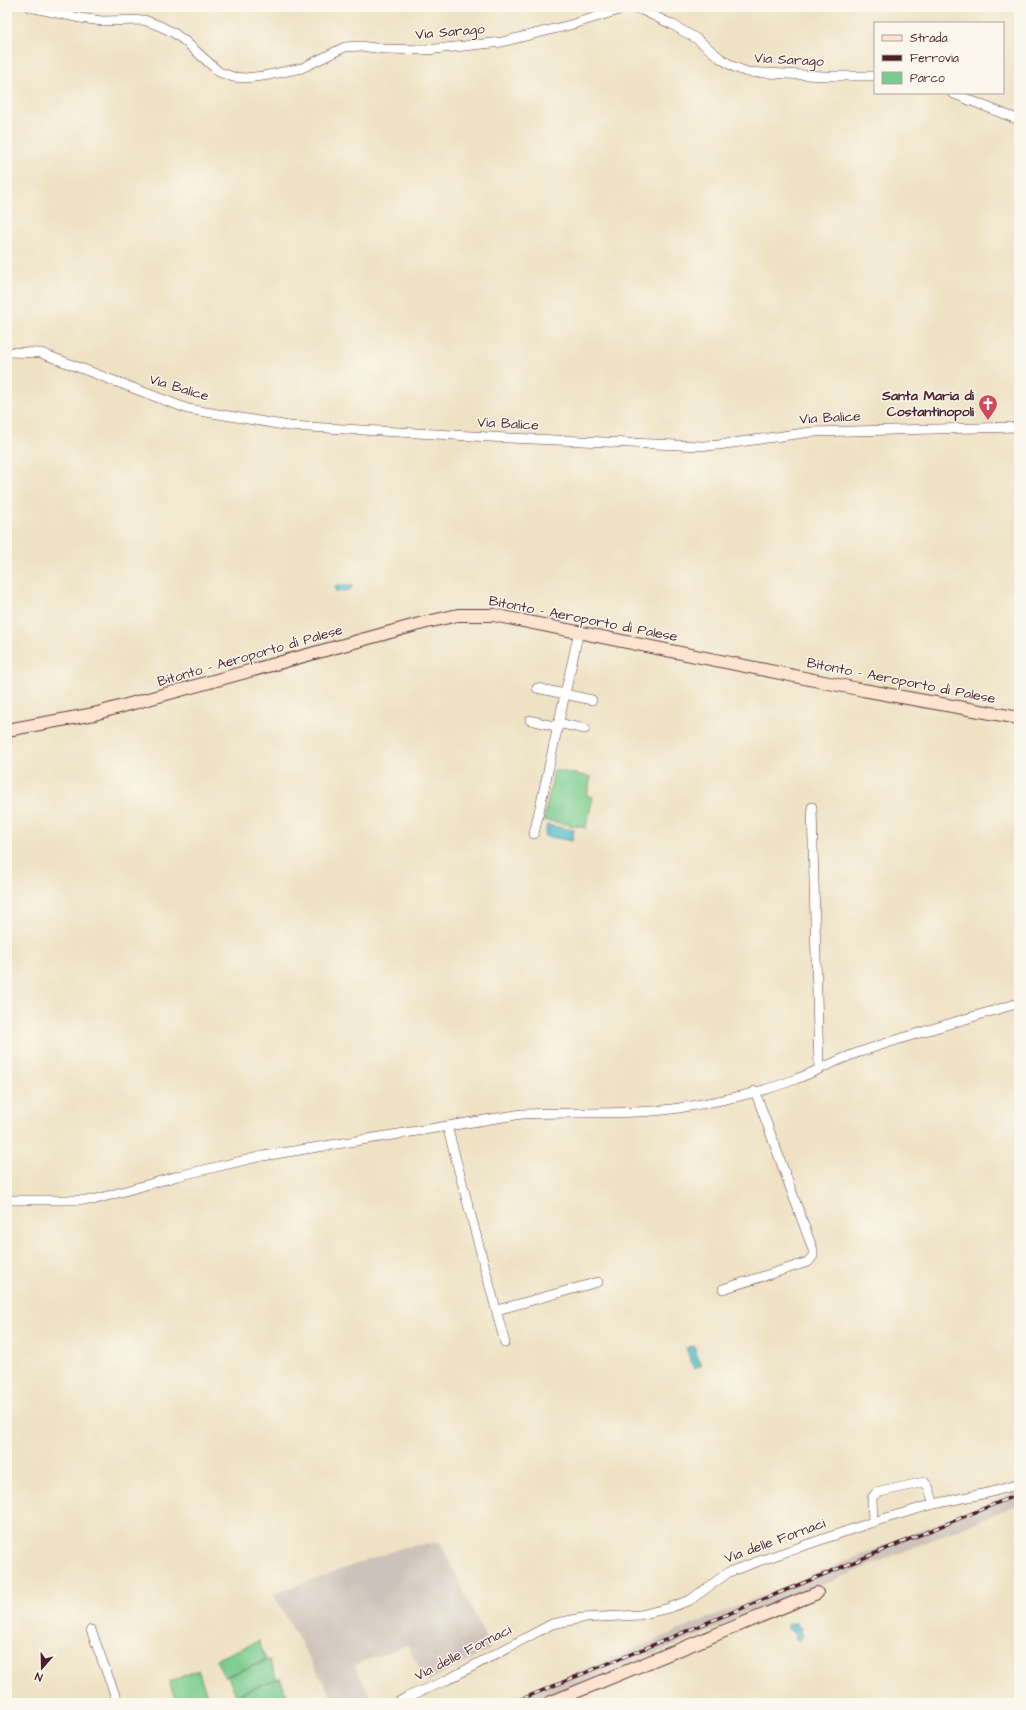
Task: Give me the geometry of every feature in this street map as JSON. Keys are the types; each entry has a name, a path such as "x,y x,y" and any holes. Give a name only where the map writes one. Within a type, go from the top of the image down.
{"main road":[{"name":"Bitonto - Aeroporto di Palese","path":"7,730 94,714 423,623 458,615 494,615 579,631 863,690 1019,718"},
{"path":"552,1702 817,1593"}],"street":[{"name":"Via Sarago","path":"30,7 80,18 102,21 144,20 174,33 219,72 233,77 245,78 302,68 345,47 360,46 383,49 426,50 502,42 570,25 629,7 642,10 674,25 697,39 720,58 734,67 747,72 824,76 874,76"},
{"path":"954,94 1019,120"},
{"name":"Via Balice","path":"7,352 41,353 188,409 289,426 508,438 702,446 811,432 1019,427"},
{"path":"534,834 579,631"},
{"path":"537,688 592,700"},
{"path":"530,720 585,729"},
{"path":"812,807 819,1069"},
{"path":"7,1200 93,1200 178,1176 263,1156 522,1114 558,1112 628,1113 678,1108 755,1091 795,1080 858,1052 1019,1003"},
{"path":"723,1289 808,1262 813,1256 813,1250 755,1091"},
{"path":"447,1126 505,1343"},
{"path":"497,1310 598,1282"},
{"path":"873,1522 872,1498 876,1493 924,1482 928,1486 934,1504"},
{"name":"Via delle Fornaci","path":"397,1703 407,1697 445,1681 552,1624 582,1618 640,1615 669,1608 690,1600 729,1572 873,1522 934,1504 992,1492 1019,1484"},
{"path":"91,1630 118,1703"}],"shaded area":[{"path":"1019,1491 1019,1504 754,1613 533,1703 503,1703 924,1529"},
{"path":"440,1542 491,1649 427,1682 407,1645 354,1665 375,1703 335,1703 273,1594 404,1547"}],"green space":[{"path":"554,770 591,777 587,796 593,797 586,828 544,820"},
{"path":"259,1641 266,1660 224,1677 216,1659"},
{"path":"269,1660 277,1679 236,1695 228,1676"},
{"path":"198,1670 210,1703 177,1703 169,1682"},
{"path":"280,1678 288,1698 275,1703 241,1703 238,1695"}],"water":[{"path":"352,585 350,590 336,592 335,586"},
{"path":"547,825 574,830 572,841 545,836"},
{"path":"694,1346 701,1366 694,1369 686,1348"},
{"path":"796,1623 797,1626 800,1627 803,1637 800,1640 796,1639 795,1634 786,1627 789,1624"}],"railway":[{"path":"512,1703 1019,1494"}],"place":[{"name":"Santa Maria di Costantinopoli","path":"988,421"}]}
